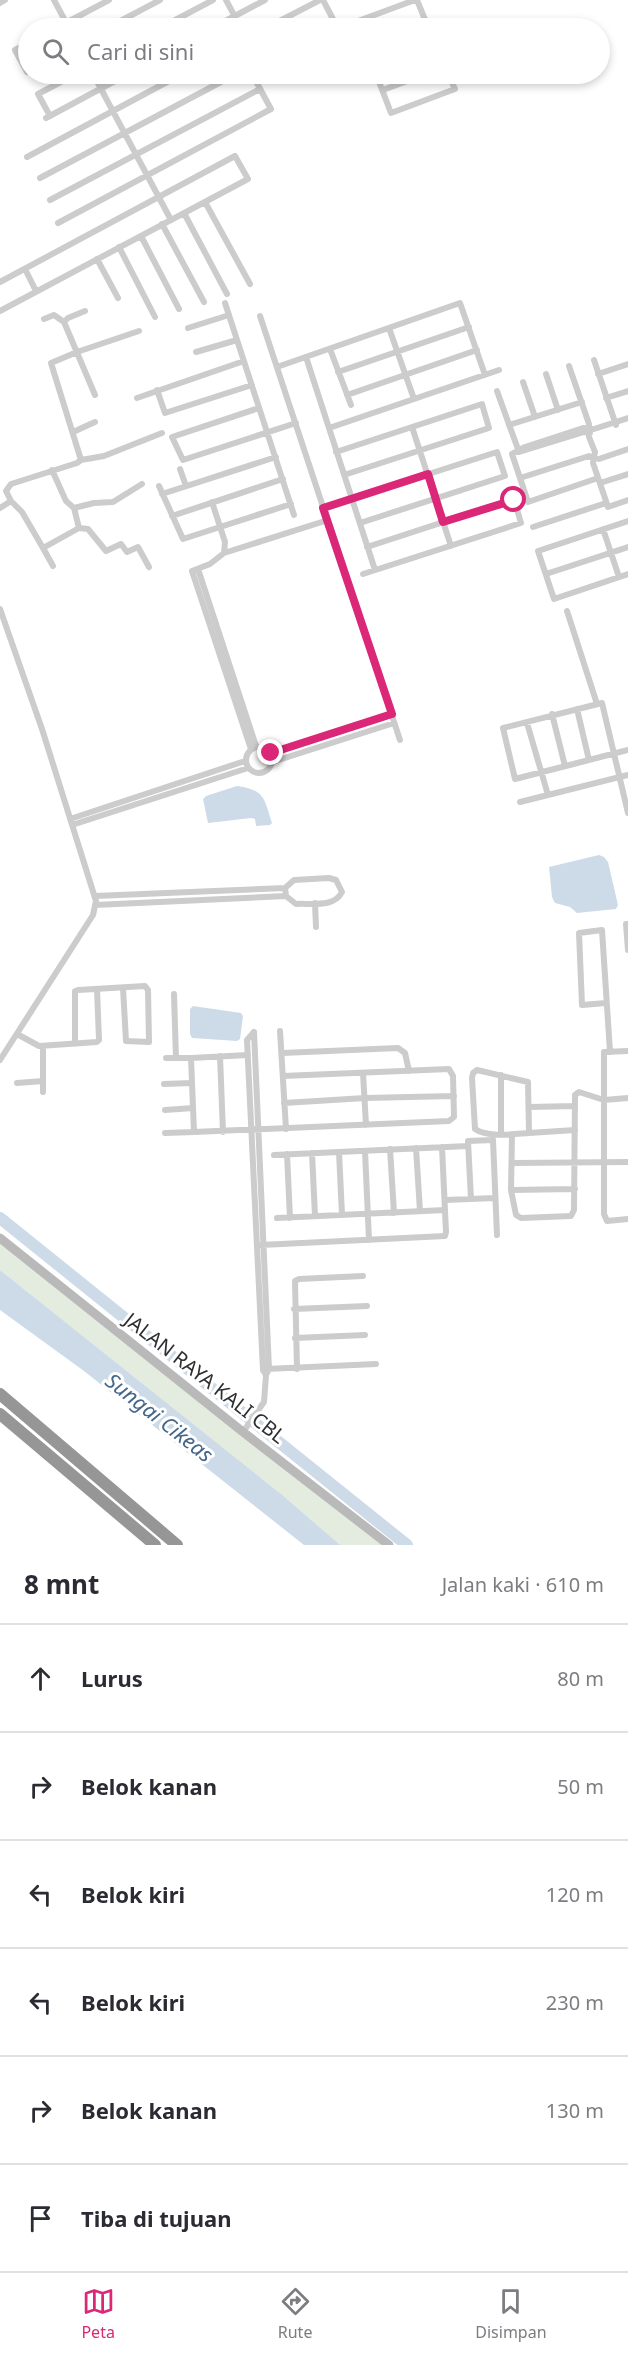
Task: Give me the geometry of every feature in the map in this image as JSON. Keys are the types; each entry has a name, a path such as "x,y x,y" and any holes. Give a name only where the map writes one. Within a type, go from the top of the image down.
{"highway":[{"path":"0,1394 177,1545"},
{"path":"0,1414 155,1545"}],"main road":[{"name":"JALAN RAYA KALI CBL","path":"0,1238 389,1545"}],"street":[{"path":"0,3 5,0"},
{"path":"55,0 64,18"},
{"path":"81,18 109,0"},
{"path":"126,18 160,0"},
{"path":"179,18 213,0"},
{"path":"226,0 235,16"},
{"path":"231,18 265,0"},
{"path":"286,18 321,0 332,18"},
{"path":"371,18 416,0 424,18"},
{"path":"57,84 38,94 48,117 109,84"},
{"path":"99,84 171,220"},
{"path":"27,157 163,84"},
{"path":"40,178 217,84"},
{"path":"58,223 271,110 258,84"},
{"path":"380,84 391,113 455,89 453,84"},
{"path":"382,90 398,84"},
{"path":"50,200 260,88"},
{"path":"0,282 235,156 248,179 0,310"},
{"path":"205,202 250,284"},
{"path":"184,213 227,294"},
{"path":"162,224 204,302"},
{"path":"141,236 179,309"},
{"path":"119,247 155,317"},
{"path":"97,259 118,298"},
{"path":"25,269 36,291"},
{"path":"225,303 294,515"},
{"path":"277,367 460,303 485,375"},
{"path":"64,322 85,311"},
{"path":"44,319 56,315 64,322 95,395"},
{"path":"188,328 229,315"},
{"path":"260,316 400,741"},
{"path":"338,372 469,327"},
{"path":"389,328 414,399"},
{"path":"81,460 51,365 54,360 139,331"},
{"path":"196,352 237,339"},
{"path":"330,349 351,405"},
{"path":"347,395 477,350"},
{"path":"306,357 375,570"},
{"path":"594,360 615,424"},
{"path":"137,398 244,361"},
{"path":"598,374 628,364"},
{"path":"569,366 582,402 595,452 593,463 608,507 628,500"},
{"path":"329,428 499,370"},
{"path":"546,374 558,410"},
{"path":"523,382 535,417"},
{"path":"158,390 165,413 252,385"},
{"path":"497,391 519,452"},
{"path":"606,398 628,391"},
{"path":"509,425 582,402"},
{"path":"336,452 482,404 489,428 344,475"},
{"path":"259,408 172,437 183,460 296,423"},
{"path":"628,420 589,431 583,428 525,447 512,454 528,502 628,474"},
{"path":"74,432 95,422"},
{"path":"412,427 451,546"},
{"path":"53,566 22,512 7,494 9,485 81,460 104,456 162,433"},
{"path":"520,478 589,456 599,459 628,448"},
{"path":"323,508 498,452 505,476 360,523"},
{"path":"162,494 276,457"},
{"path":"180,469 186,486"},
{"path":"52,470 66,501 74,508 79,528"},
{"path":"172,516 283,479"},
{"path":"74,508 94,503 113,502 142,484"},
{"path":"159,486 183,539 291,504"},
{"path":"363,574 521,523 514,500 367,547"},
{"path":"0,508 11,501"},
{"path":"212,502 225,542 224,553"},
{"path":"533,527 606,502"},
{"path":"253,748 192,571 210,564 224,553 328,520"},
{"path":"628,521 538,551 554,599 628,574"},
{"path":"43,548 79,528 88,529 106,551 121,544 127,552 138,547 149,567"},
{"path":"603,530 619,577"},
{"path":"546,574 628,547"},
{"path":"0,609 95,896 93,915 0,1060"},
{"path":"567,611 597,704"},
{"path":"628,750 614,754 590,760 515,778 503,728 602,703 614,754 620,778 628,813"},
{"path":"577,709 590,760"},
{"path":"271,753 392,714"},
{"path":"552,714 565,766"},
{"path":"272,762 394,723"},
{"path":"527,723 548,795"},
{"path":"245,761 253,772 264,772 269,769 272,762 271,753 267,749 253,748"},
{"path":"71,822 245,761 253,748"},
{"path":"71,822 248,768"},
{"path":"520,802 628,776"},
{"path":"95,896 285,888 294,880 329,878 336,880 342,892 339,899 332,903 296,904 286,896 95,905"},
{"path":"285,888 286,896"},
{"path":"196,892 196,900"},
{"path":"315,903 316,927"},
{"path":"628,924 626,924 628,950"},
{"path":"606,1003 582,1005 579,933 602,930 610,1052"},
{"path":"75,1044 74,993 78,990 97,989 148,987 149,1042 126,1041 123,988"},
{"path":"17,1034 39,1047 97,1042 99,1040 97,989"},
{"path":"174,994 176,1058"},
{"path":"280,1031 286,1129"},
{"path":"243,1432 264,1402 266,1371 255,1131 254,1032 247,1040 255,1131"},
{"path":"43,1046 43,1092"},
{"path":"282,1053 398,1048 405,1053 409,1071"},
{"path":"628,1051 604,1052 604,1217 608,1221 628,1219"},
{"path":"166,1058 248,1055"},
{"path":"220,1056 223,1132"},
{"path":"191,1058 194,1132"},
{"path":"165,1133 255,1131 451,1120 455,1114 453,1076 449,1069 283,1076"},
{"path":"529,1133 528,1082 477,1070 473,1073 476,1129 481,1132 512,1134 529,1133 575,1130"},
{"path":"363,1073 366,1125"},
{"path":"501,1075 501,1134"},
{"path":"17,1083 43,1081"},
{"path":"164,1084 192,1083"},
{"path":"512,1134 514,1213 521,1218 571,1216 574,1210 575,1190 575,1095 577,1092 604,1100 628,1098"},
{"path":"284,1103 454,1096"},
{"path":"529,1107 574,1106"},
{"path":"165,1110 193,1108"},
{"path":"471,1199 468,1141 493,1140 497,1235"},
{"path":"274,1155 468,1146"},
{"path":"260,1245 443,1237 446,1232 442,1147"},
{"path":"416,1148 420,1211"},
{"path":"390,1149 394,1213"},
{"path":"365,1150 369,1240"},
{"path":"339,1152 342,1215"},
{"path":"312,1153 315,1216"},
{"path":"287,1154 290,1218"},
{"path":"512,1163 628,1162"},
{"path":"512,1190 575,1190"},
{"path":"445,1200 495,1198"},
{"path":"278,1218 445,1210"},
{"path":"297,1369 293,1286 297,1279 363,1276"},
{"path":"294,1310 367,1306"},
{"path":"296,1338 365,1335"},
{"path":"266,1371 376,1364"}],"shaded area":[{"path":"0,1238 389,1545 339,1545 236,1459 0,1270"}],"water":[{"path":"237,786 253,790 262,797 272,823 270,825 256,826 255,819 251,818 208,823 203,799"},
{"path":"599,855 608,862 618,905 616,909 577,913 570,907 555,903 552,897 549,867"},
{"path":"193,1006 241,1013 243,1016 240,1039 237,1041 192,1038 190,1009"},
{"name":"Sungai Cikeas","path":"0,1270 282,1495 340,1545 304,1545 84,1371 0,1310"}],"waterway":[{"path":"0,1218 407,1545"}],"route":[{"path":"271,753 392,714 323,508 428,474 443,522 514,500"}]}
